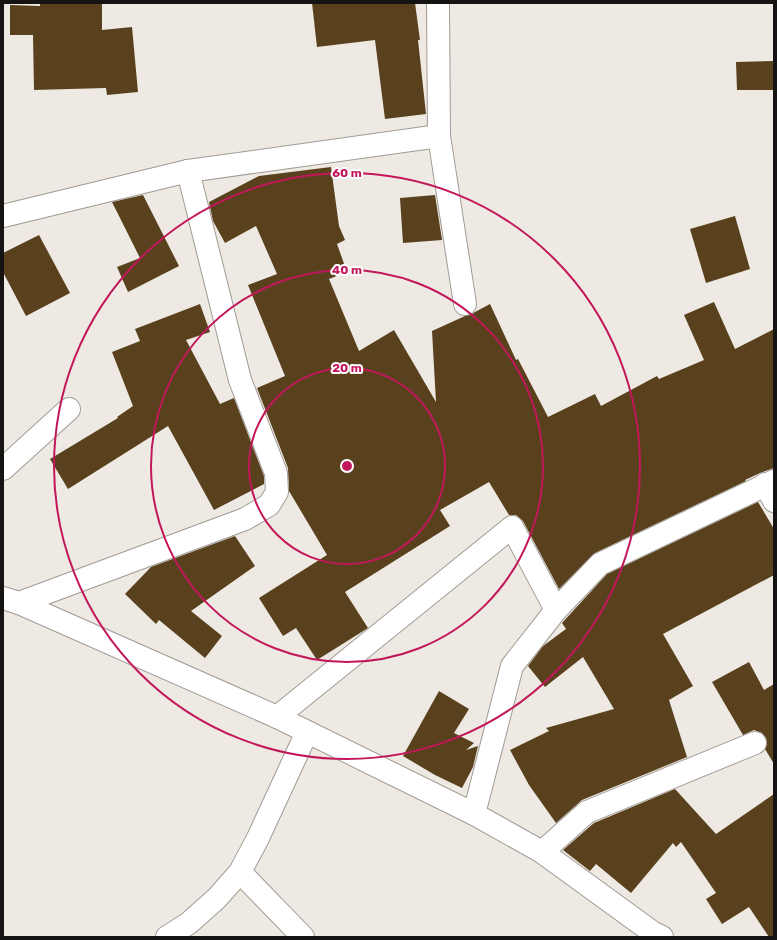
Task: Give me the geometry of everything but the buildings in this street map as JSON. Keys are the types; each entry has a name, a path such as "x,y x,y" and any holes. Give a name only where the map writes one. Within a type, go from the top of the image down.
{"street":[{"path":"438,3 439,136 465,304"},
{"path":"3,216 188,171 439,136"},
{"path":"11,600 245,519 269,505 277,492 276,472 240,380 188,171"},
{"path":"3,469 69,409"},
{"path":"474,814 512,666 556,610 600,564 771,489"},
{"path":"277,717 512,527 556,610"},
{"path":"11,600 277,717 474,814 542,852 652,932 662,937"},
{"path":"167,937 189,923 217,898 240,872 258,838 307,732"},
{"path":"542,852 587,812 755,743"},
{"path":"240,872 303,937"}]}
